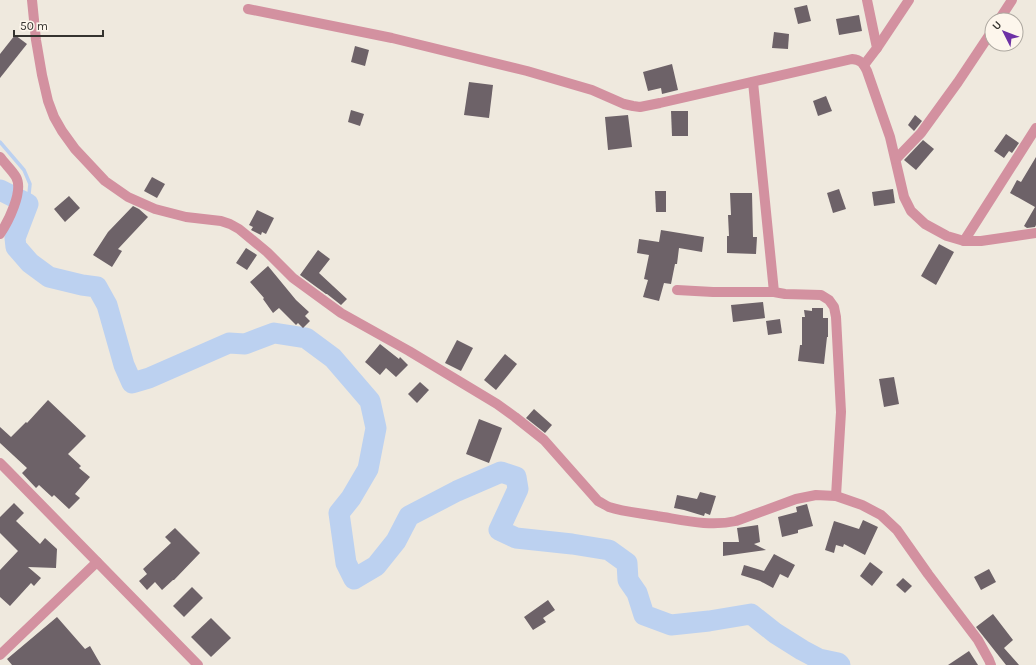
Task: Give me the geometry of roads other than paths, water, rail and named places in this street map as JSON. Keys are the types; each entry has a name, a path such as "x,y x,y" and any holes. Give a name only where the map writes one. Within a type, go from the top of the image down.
{"street":[{"path":"32,0 36,40 42,75 48,101 54,117 75,150 105,181 128,197 155,209 186,217 221,221 240,229 267,252 293,278 341,313 410,351 509,412 544,440 598,501 608,506 618,509 694,521 729,523 796,499 816,495 836,496 881,515 897,530 978,640 991,665"},
{"path":"867,0 877,48"},
{"path":"864,65 909,0"},
{"path":"1004,12 1012,0"},
{"path":"248,9 392,38 527,71 592,90 624,104 640,107 660,104 852,59 858,60 864,65 867,71 890,136 904,198 911,211 925,224 947,236 964,241 981,241 1036,233"},
{"path":"896,159 921,133 958,82 984,42"},
{"path":"753,82 774,292"},
{"path":"964,241 1036,128"},
{"path":"0,157 17,178 19,185 12,213 0,234"},
{"path":"677,290 713,292 774,292 796,295 821,295 829,300 834,307 836,317 842,412 836,496"},
{"path":"0,463 198,665"},
{"path":"0,655 97,562"}],"waterway":[{"path":"0,142 24,170 30,184 28,204"},
{"path":"0,190 28,204 15,238 16,247 30,263 49,277 97,287 107,305 124,365 132,383 149,378 229,343 245,344 274,333 306,338 333,358 370,401 376,428 368,469 351,498 339,513 346,563 354,579 376,566 396,541 409,516 457,491 501,472 516,477 518,489 499,530 516,538 572,544 609,550 627,563 628,580 637,593 644,615 671,625 709,621 751,614 775,633 802,650 819,659 838,663 840,665"}]}
